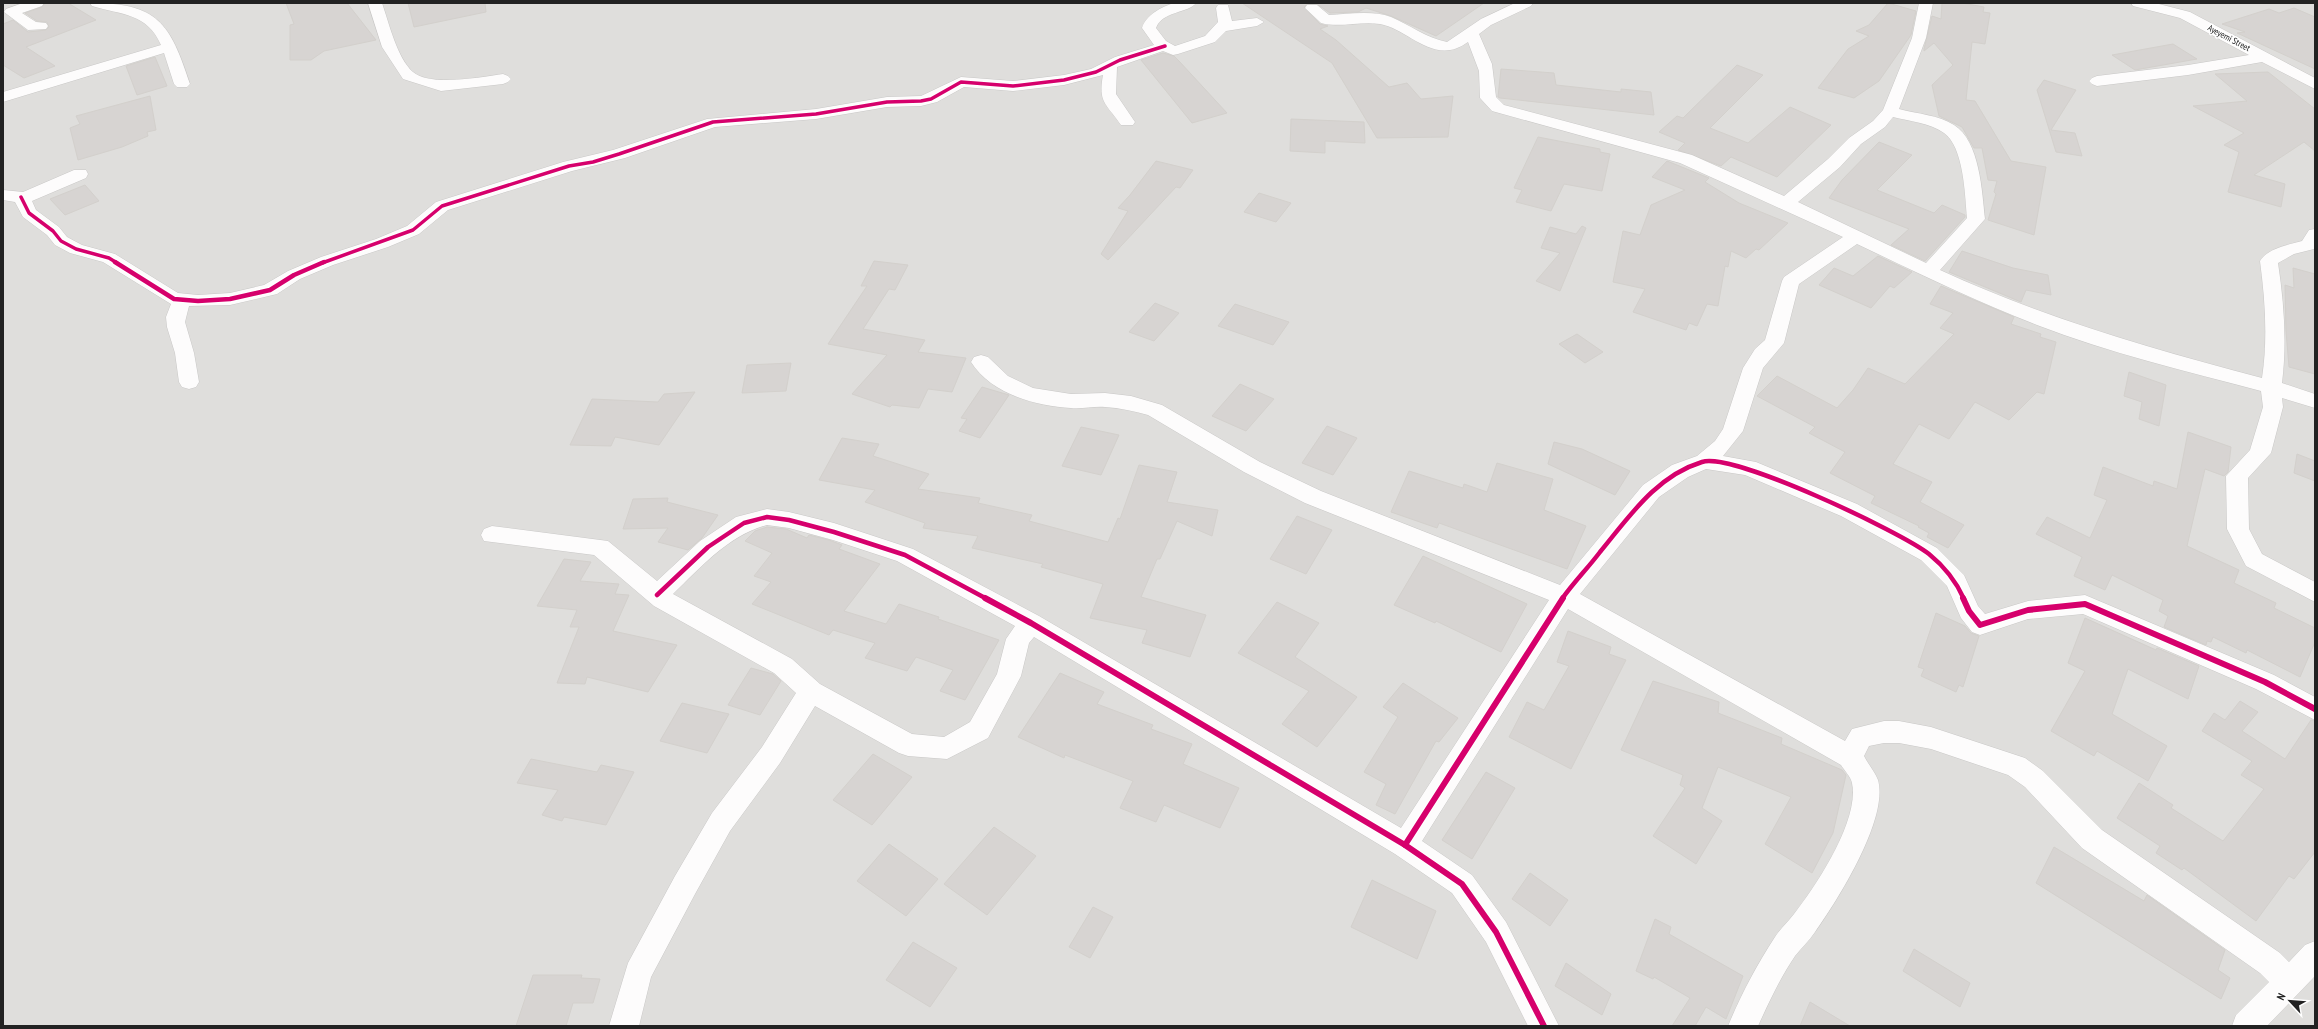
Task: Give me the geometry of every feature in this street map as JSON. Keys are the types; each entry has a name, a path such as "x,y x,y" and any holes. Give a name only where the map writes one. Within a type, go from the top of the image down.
{"street":[{"path":"7,13 37,3"},
{"path":"97,3 141,15 151,21 170,47 182,84"},
{"path":"375,3 389,47 408,76 441,86 503,79"},
{"path":"1188,3 1169,9 1151,22 1149,28 1156,38 1173,51 1210,39 1225,23 1223,8"},
{"path":"1312,8 1326,20 1356,18 1385,20 1422,39 1447,46 1456,44 1486,22 1526,3"},
{"path":"1786,203 1834,162 1855,141 1879,124 1890,111 1919,38 1926,3"},
{"name":"Ayeyemi Street","path":"2138,3 2185,15 2315,84"},
{"path":"7,13 33,27 41,26"},
{"path":"1222,27 1257,22"},
{"path":"1471,32 1484,60 1489,77 1488,98 1498,108 1686,159 1786,203 1928,271 2044,321 2148,355 2271,387 2315,401"},
{"path":"21,197 29,213 48,227 61,241 76,249 109,258 174,298 230,299 270,290 294,275 327,261 382,243 413,230 442,206 568,166 593,162 619,154 713,122 816,114 854,109 886,102 921,101 931,99 961,82 1013,86 1056,82 1096,72 1109,65 1165,46"},
{"path":"3,97 170,47"},
{"path":"2097,81 2188,70 2264,57"},
{"path":"1109,65 1112,76 1108,90 1111,102 1127,122"},
{"path":"1890,111 1950,130 1961,141 1972,185 1976,219 1928,271"},
{"path":"3,195 25,198 80,174"},
{"path":"2315,234 2308,245 2288,250 2269,261 2273,291 2275,358 2271,387 2273,407 2260,453 2237,476 2238,529 2254,560 2315,593"},
{"path":"1404,845 1564,596 1651,491 1680,471 1704,461 1722,446 1733,431 1742,398 1753,368 1762,354 1774,343 1792,281 1834,253 1854,236"},
{"path":"183,299 176,312 175,330 182,345 189,382"},
{"path":"981,362 1001,381 1029,394 1071,401 1105,400 1131,403 1155,410 1252,467 1313,497 1564,596 1850,757 1865,781 1864,807 1858,830 1845,860 1827,891 1804,924 1786,945 1763,982 1743,1026"},
{"path":"1704,461 1748,468 1849,510 1929,554 1956,581 1969,611 1980,625 2028,610 2085,604 2265,682 2315,709"},
{"path":"657,595 708,547 744,523 767,517 789,520 834,532 905,555 1032,623 1404,845 1462,884 1496,932 1544,1026"},
{"path":"492,535 600,547 657,595 783,666 811,691 908,745 946,748 979,730 1009,676 1018,639 1032,623"},
{"path":"624,1026 638,972 685,885 721,822 771,755 811,691"},
{"path":"1850,757 1861,737 1884,732 1899,732 1932,738 2016,766 2034,779 2092,839 2270,963 2289,983"},
{"path":"2247,1026 2315,955"}],"shaded area":[{"path":"3,3 2315,3 2315,1026 3,1026"}],"building":[{"path":"45,3 68,3 96,20 26,47 55,66 24,78 3,65 3,24 13,20 28,32 46,30 49,27 47,22 37,21 25,13 42,7"},
{"path":"286,3 347,3 376,40 324,51 311,60 290,60 290,25 294,24"},
{"path":"408,3 485,3 486,12 414,27"},
{"path":"1242,3 1484,3 1436,36 1391,16 1366,8 1358,12 1330,13 1317,4 1307,4 1304,7 1320,24 1328,26 1320,29 1336,40 1389,87 1407,83 1421,99 1453,96 1448,137 1377,138 1332,63"},
{"path":"1888,3 1916,11 1911,35 1879,81 1854,98 1818,88 1848,49 1869,36 1856,31 1869,25"},
{"path":"1942,3 1962,3 1984,7 1983,12 1990,13 1985,44 1972,42 1966,100 1975,101 2011,161 2046,167 2034,235 1988,220 1996,194 1994,192 1997,181 1988,180 1982,148 1974,148 1962,127 1939,116 1932,85 1953,65 1934,43 1924,51 1924,49 1932,16 1941,19"},
{"path":"2294,8 2315,17 2315,69 2237,33 2245,32 2222,24 2269,9 2279,13"},
{"path":"2173,44 2197,59 2135,70 2112,55"},
{"path":"1163,53 1174,56 1227,113 1192,123 1141,60"},
{"path":"155,57 167,86 137,95 126,66"},
{"path":"1737,65 1763,75 1710,128 1748,143 1790,107 1831,125 1777,177 1731,157 1721,166 1678,150 1685,143 1659,132 1677,116 1683,118"},
{"path":"1501,69 1554,73 1556,85 1621,92 1621,89 1651,92 1654,115 1500,98 1498,97"},
{"path":"2268,72 2315,109 2315,151 2304,142 2254,175 2285,184 2281,207 2228,192 2239,152 2224,145 2244,133 2193,106 2247,101 2215,74"},
{"path":"2044,80 2076,90 2051,130 2075,133 2082,156 2056,152 2037,90"},
{"path":"150,96 156,130 147,132 148,136 122,147 78,160 70,128 80,124 76,116"},
{"path":"1291,119 1364,122 1365,143 1325,141 1325,153 1290,151"},
{"path":"1538,137 1600,149 1600,152 1610,154 1602,191 1564,184 1551,211 1516,202 1522,190 1514,188"},
{"path":"1879,142 1912,155 1877,190 1934,213 1942,205 1965,215 1965,217 1925,261 1891,245 1909,229 1829,198 1842,180"},
{"path":"1156,161 1193,170 1180,188 1176,187 1108,260 1101,254 1128,211 1118,208"},
{"path":"1667,161 1709,178 1705,182 1739,203 1788,223 1759,250 1756,249 1746,258 1731,251 1728,267 1725,266 1718,306 1707,304 1697,326 1689,323 1686,330 1633,312 1645,289 1613,282 1623,231 1640,235 1651,205 1685,190 1652,177"},
{"path":"85,185 99,201 65,215 50,199"},
{"path":"1259,193 1291,203 1276,222 1244,212"},
{"path":"1582,226 1586,228 1560,291 1536,281 1560,253 1541,248 1550,227 1576,234"},
{"path":"1962,251 2013,268 2048,275 2051,295 2026,290 2021,302 1949,272"},
{"path":"1878,256 1912,272 1894,288 1890,286 1871,308 1819,285 1834,268 1853,276"},
{"path":"874,261 908,265 895,290 889,289 863,329 925,340 918,352 966,358 952,392 928,389 919,408 892,405 890,407 852,394 887,355 828,344 867,286 861,286"},
{"path":"2293,268 2315,274 2315,374 2289,367 2286,331 2285,285 2294,288"},
{"path":"1941,286 2014,317 2011,324 2041,334 2040,337 2056,342 2044,394 2037,392 2009,420 1975,402 1949,439 1919,424 1893,464 1932,482 1920,502 1964,525 1948,548 1927,537 1929,533 1918,527 1919,526 1871,503 1875,496 1830,473 1845,452 1809,433 1815,427 1757,396 1777,376 1837,408 1853,390 1868,368 1905,384 1954,334 1940,328 1953,313 1930,304"},
{"path":"1155,303 1179,313 1154,341 1129,332"},
{"path":"1235,304 1289,322 1273,345 1218,326"},
{"path":"1577,334 1603,352 1585,363 1559,344"},
{"path":"791,363 786,391 742,393 747,365"},
{"path":"2129,372 2166,385 2159,426 2139,419 2142,402 2124,396"},
{"path":"1240,384 1274,399 1246,431 1212,416"},
{"path":"982,387 1009,395 980,438 959,431 967,419 961,418"},
{"path":"695,392 659,445 615,437 611,446 570,445 592,399 658,402 664,394"},
{"path":"1327,426 1357,438 1333,475 1302,463"},
{"path":"1081,427 1119,435 1101,475 1062,466"},
{"path":"2188,432 2231,447 2228,472 2224,476 2205,469 2187,546 2239,570 2234,583 2276,603 2274,608 2315,628 2315,642 2300,677 2247,650 2246,653 2213,637 2211,642 2207,641 2206,645 2164,627 2168,616 2159,611 2163,600 2112,575 2105,590 2074,576 2082,557 2036,534 2047,517 2090,538 2107,500 2094,495 2103,467 2153,486 2154,481 2177,489"},
{"path":"842,438 879,444 873,456 929,474 918,489 980,498 978,503 1032,515 1029,521 1108,542 1118,518 1120,519 1139,465 1177,472 1167,502 1218,510 1212,536 1177,521 1160,559 1157,559 1141,597 1206,615 1190,657 1142,643 1147,630 1090,618 1103,584 1041,567 1043,564 972,548 978,536 923,528 925,523 865,502 875,490 819,480"},
{"path":"1554,442 1582,449 1630,471 1615,495 1548,464"},
{"path":"2297,454 2315,461 2315,481 2294,473"},
{"path":"1497,463 1553,479 1544,510 1586,526 1567,569 1439,523 1437,528 1391,512 1409,471 1463,488 1464,484 1487,492"},
{"path":"668,498 667,502 718,515 702,538 688,550 658,542 668,528 623,529 633,499"},
{"path":"1297,516 1332,530 1306,574 1270,559"},
{"path":"767,527 786,529 807,538 809,535 829,540 842,545 839,549 880,564 844,611 886,624 899,604 939,617 938,619 999,640 965,700 940,691 953,670 916,657 907,671 865,658 875,643 833,630 829,635 752,604 771,582 754,576 772,553 745,541 755,531"},
{"path":"1423,556 1527,604 1501,652 1436,621 1435,623 1394,605"},
{"path":"564,559 591,562 580,581 619,584 615,594 629,595 613,631 677,645 648,692 587,677 585,684 557,683 579,627 570,627 577,610 537,606"},
{"path":"1277,602 1319,623 1295,657 1357,697 1317,747 1282,724 1309,691 1238,653"},
{"path":"1936,613 1965,626 1971,633 1979,636 1963,687 1959,685 1956,692 1921,676 1924,669 1918,667"},
{"path":"2085,618 2156,650 2157,648 2199,666 2188,699 2128,669 2112,714 2167,746 2148,781 2097,751 2094,756 2051,731 2085,671 2068,663"},
{"path":"1568,631 1611,647 1609,654 1626,660 1571,769 1509,737 1527,702 1544,710 1569,666 1557,662"},
{"path":"751,668 773,674 781,681 760,715 728,705"},
{"path":"1060,673 1104,692 1097,704 1153,725 1151,729 1192,744 1183,764 1239,788 1220,828 1164,805 1156,822 1120,808 1133,781 1065,755 1064,758 1018,737"},
{"path":"1653,681 1719,702 1718,713 1782,738 1781,744 1842,770 1846,775 1833,833 1812,873 1765,844 1791,797 1718,767 1702,808 1722,821 1696,864 1653,836 1685,788 1680,785 1683,775 1621,750"},
{"path":"1403,683 1458,718 1439,742 1436,741 1395,814 1376,805 1386,784 1364,772 1398,717 1383,707"},
{"path":"2240,701 2258,712 2242,731 2285,759 2311,720 2315,721 2315,852 2294,879 2289,876 2256,921 2184,868 2182,870 2156,853 2160,846 2117,818 2139,783 2173,805 2171,808 2223,841 2264,789 2241,775 2252,761 2202,731 2214,713 2225,720"},
{"path":"682,703 729,714 707,753 660,741"},
{"path":"873,754 912,777 872,825 833,800"},
{"path":"531,759 597,772 601,765 634,772 606,825 564,817 562,821 542,815 558,790 517,783"},
{"path":"1486,772 1515,788 1472,859 1442,840"},
{"path":"994,827 1036,856 987,915 944,884"},
{"path":"889,844 938,879 906,916 857,881"},
{"path":"2054,847 2144,901 2147,895 2225,950 2218,970 2230,978 2221,999 2036,883"},
{"path":"1530,873 1568,900 1550,926 1512,899"},
{"path":"1372,880 1436,911 1417,959 1351,927"},
{"path":"1093,907 1113,917 1090,958 1069,947"},
{"path":"1655,919 1671,927 1669,934 1743,976 1726,1019 1706,1007 1695,1026 1672,1026 1690,998 1654,977 1653,979 1636,971"},
{"path":"913,942 957,968 930,1007 886,980"},
{"path":"1914,949 1970,983 1960,1007 1903,971"},
{"path":"1566,963 1611,994 1602,1015 1555,986"},
{"path":"533,975 582,975 581,978 600,979 593,1003 573,1003 566,1026 516,1026"},
{"path":"1810,1002 1850,1026 1800,1026"}],"cycle path":[{"path":"21,197 29,213 53,231 61,241 76,249 109,258 174,299 198,301 230,299 270,290 294,275 327,261 382,243 413,230 442,206 569,166 593,162 619,154 713,122 816,114 854,109 887,102 921,101 931,99 961,82 1013,86 1064,80 1096,72 1120,60 1165,46"},
{"path":"1405,845 1564,596 1651,491 1680,471 1704,461 1748,468 1849,510 1929,554 1956,581 1969,611 1980,625 2028,610 2085,604 2265,682 2315,709"},
{"path":"657,595 708,547 744,523 767,517 789,520 834,532 905,555 1031,623 1405,845 1462,884 1496,932 1544,1026"}]}
